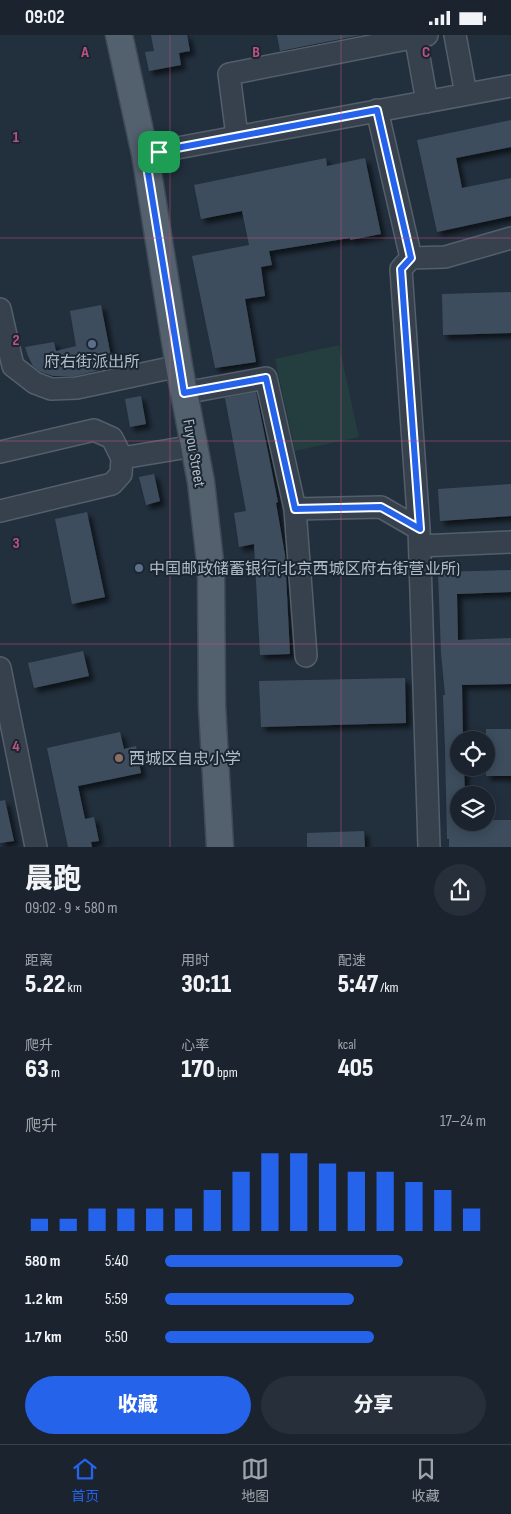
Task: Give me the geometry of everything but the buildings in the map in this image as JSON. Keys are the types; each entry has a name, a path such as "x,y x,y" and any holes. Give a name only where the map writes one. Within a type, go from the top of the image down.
{"main road":[{"name":"Fuyou Street","path":"119,35 145,154 179,366 201,482 211,569 212,706 220,847"}],"street":[{"path":"455,35 466,94"},
{"path":"237,136 229,73 419,36 427,102"},
{"path":"145,154 511,86"},
{"path":"377,110 411,258"},
{"path":"429,847 420,537 401,269 411,258 445,257 511,238"},
{"path":"0,309 6,367 35,383 51,389 77,388 179,366"},
{"path":"184,393 266,378 295,509 306,655"},
{"path":"0,452 94,430 112,438 122,458 121,474 112,484 0,511"},
{"path":"122,458 194,446"},
{"path":"295,509 381,507 420,537 511,542"},
{"path":"0,668 7,741 36,847"}],"green space":[{"path":"339,345 359,437 295,451 275,359"}],"place":[{"name":"府右街派出所","path":"92,344"},
{"name":"中国邮政储蓄银行(北京西城区府右街营业所)","path":"139,568"},
{"name":"西城区自忠小学","path":"119,758"}],"route":[{"path":"377,110 411,258 401,269 420,529 381,507 295,509 266,378 184,393 145,154 159,152 377,110"}]}
